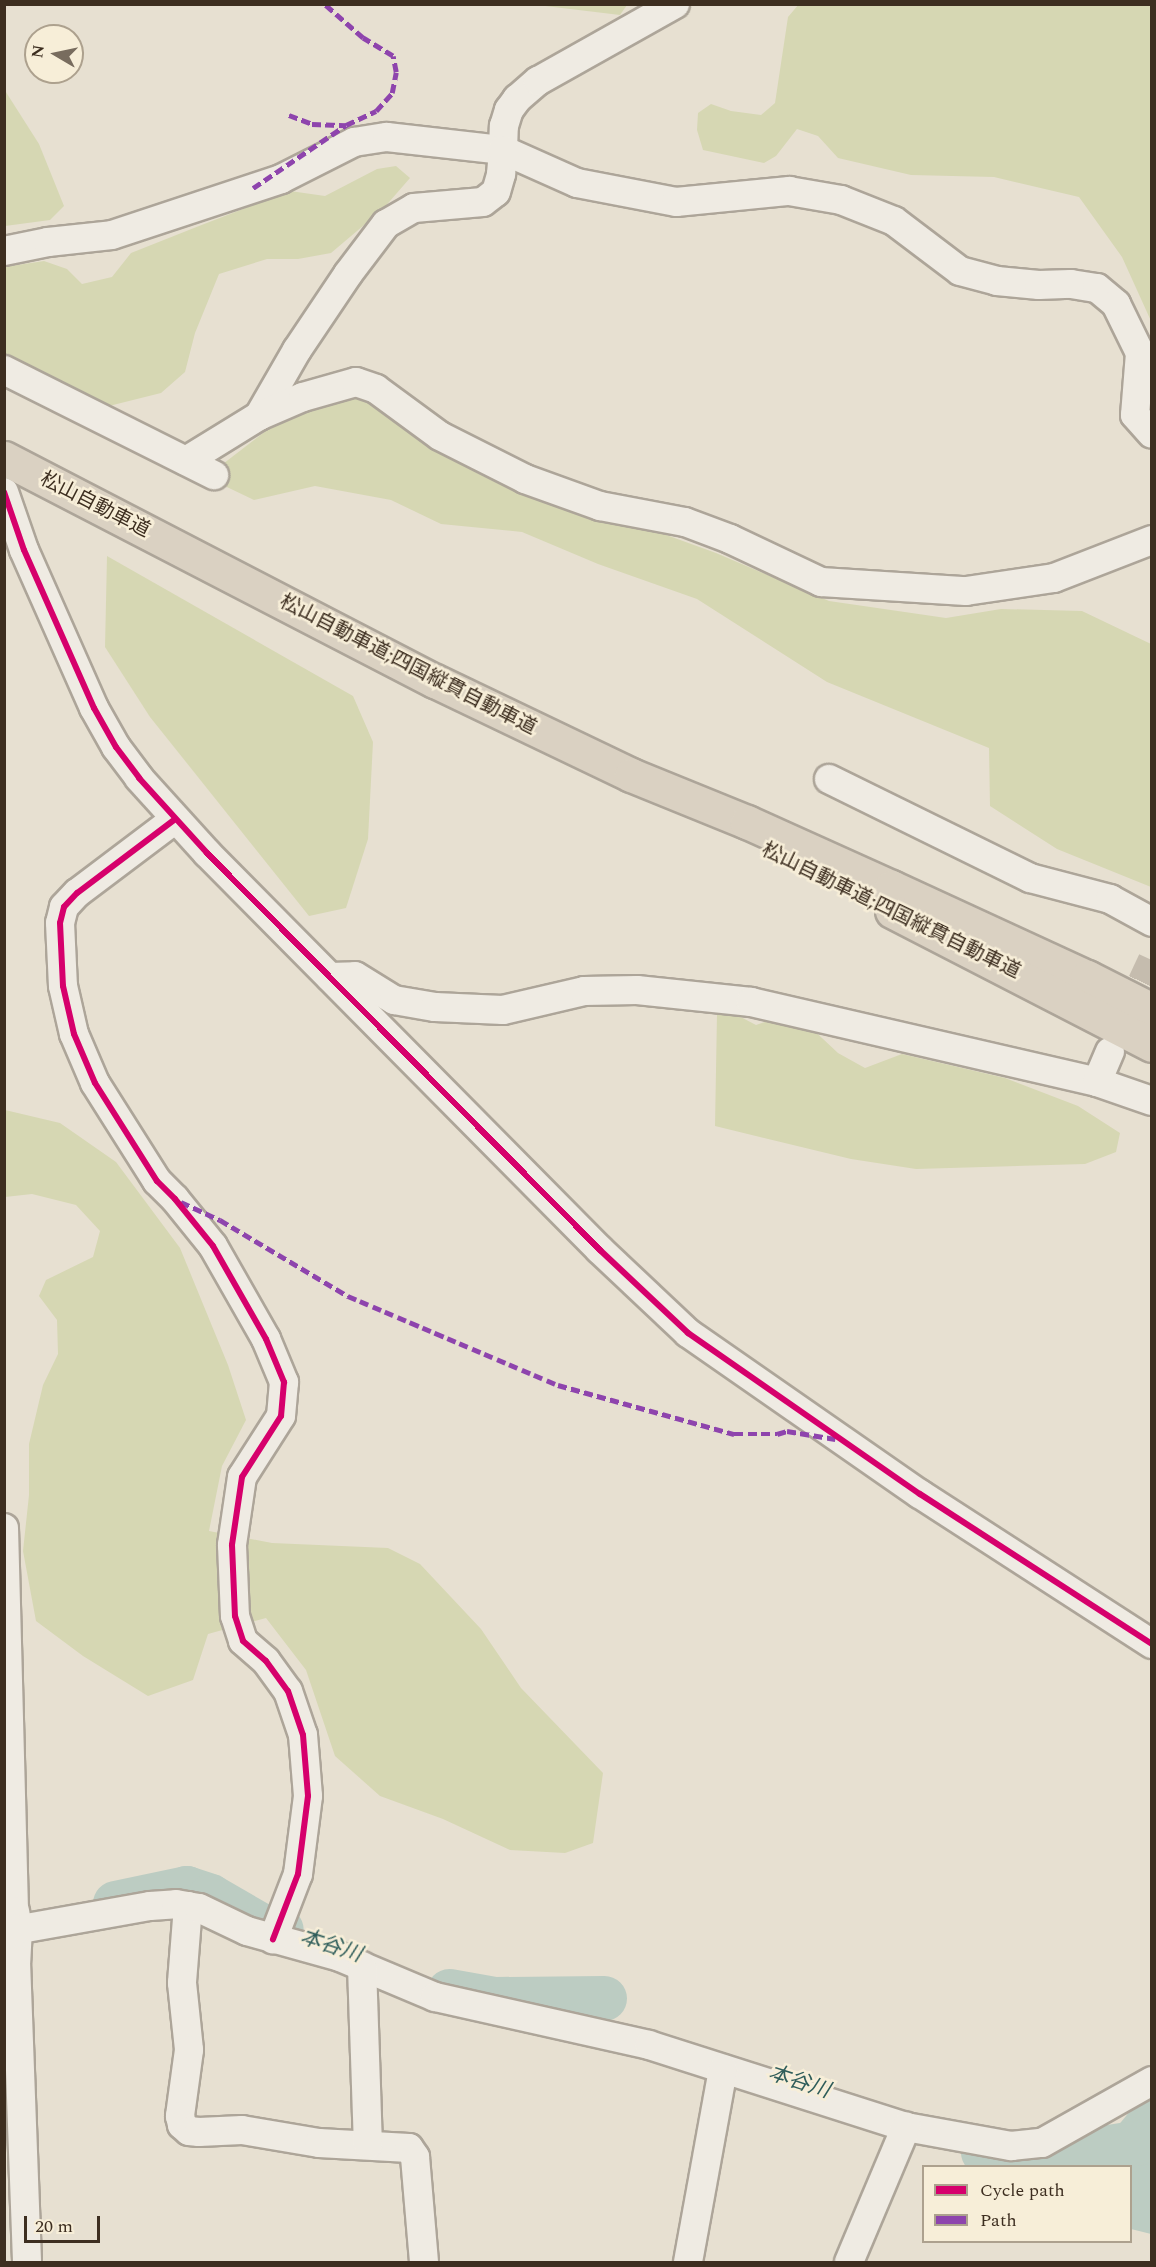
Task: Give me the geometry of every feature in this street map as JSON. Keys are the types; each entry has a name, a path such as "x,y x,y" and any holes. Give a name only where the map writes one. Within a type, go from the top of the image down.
{"highway":[{"name":"松山自動車道","path":"4,458 186,552"},
{"name":"松山自動車道;四国縦貫自動車道","path":"186,552 435,681 631,775 747,822 891,886 1088,977 1152,1010"},
{"name":"松山自動車道;四国縦貫自動車道","path":"631,775 739,836 998,964 1152,1045"}],"street":[{"path":"259,416 297,350 348,274 386,224 414,208 483,202 496,192 501,174 504,126 509,110 517,99 538,81 675,4"},
{"path":"4,251 48,242 112,235 281,179 354,142 387,137 503,150 577,183 676,201 789,191 841,200 894,220 960,271 998,281 1039,285 1071,284 1097,288 1116,304 1140,352 1135,415 1152,434"},
{"path":"4,370 214,475"},
{"path":"186,461 259,416 303,397 356,382 376,389 440,436 525,479 600,506 685,522 730,539 821,582 966,591 1054,578 1152,540"},
{"path":"4,492 24,550 94,708 116,747 174,819 600,1250 688,1333 921,1494 1152,1644"},
{"path":"829,779 1030,879 1110,899 1152,922"},
{"path":"174,819 77,893 64,908 60,923 63,986 74,1034 95,1083 157,1181 175,1199 213,1246 266,1339 284,1382 281,1416 242,1477 232,1545 235,1616 243,1641 266,1661 288,1691 303,1735 308,1796 298,1874 273,1939"},
{"path":"330,977 355,976 394,1000 435,1007 503,1010 584,991 637,990 751,1002 1096,1082 1152,1101"},
{"path":"1096,1082 1110,1052"},
{"path":"4,1528 10,1917 15,1961 27,2262"},
{"path":"10,1917 150,1906 188,1906 273,1939 340,1957 435,1997 649,2045 906,2127 1011,2146 1042,2143 1152,2081"},
{"path":"188,1906 182,1983 189,2050 180,2116 182,2124 189,2131 242,2130 319,2143 409,2148 415,2157 424,2262"},
{"path":"362,1966 368,2145"},
{"path":"688,2262 723,2069"},
{"path":"849,2262 906,2127"}],"green space":[{"path":"799,4 1151,5 1151,321 1122,257 1079,197 994,177 911,175 838,158 818,136 797,129 776,156 764,163 703,150 697,130 698,113 711,104 731,111 761,115 775,103 788,17"},
{"path":"537,5 627,5 620,15"},
{"path":"4,89 39,144 64,206 50,220 5,226"},
{"path":"396,166 410,178 383,209 331,253 298,259 267,259 219,274 195,333 185,372 161,393 109,406 5,354 4,267 44,261 67,269 82,284 112,277 131,253 199,226 290,191 325,196 377,169"},
{"path":"359,396 412,422 464,465 501,475 716,553 829,601 946,618 1001,609 1082,611 1151,644 1151,887 1057,849 990,806 989,748 827,682 697,599 598,564 522,532 441,524 391,500 315,486 254,500 206,477 284,417"},
{"path":"107,556 353,696 373,742 368,839 346,908 309,916 150,717 105,647"},
{"path":"733,1013 756,1025 785,1015 806,1023 838,1053 865,1068 902,1054 1005,1078 1078,1106 1120,1133 1116,1152 1085,1164 916,1169 851,1159 715,1126 717,1014"},
{"path":"5,1110 60,1123 116,1162 180,1248 228,1365 246,1420 222,1466 209,1531 272,1543 388,1548 420,1564 481,1629 521,1688 603,1773 593,1843 565,1853 510,1850 443,1819 380,1796 335,1756 306,1670 266,1618 208,1634 193,1680 148,1696 83,1656 36,1621 23,1551 29,1495 29,1444 43,1385 58,1354 57,1320 39,1296 46,1280 93,1257 100,1231 76,1205 32,1194 5,1197"}],"shaded area":[{"path":"1151,2096 1151,2234 1132,2229 1132,2165 1086,2165 1135,2105"}],"waterway":[{"name":"本谷川","path":"115,1903 186,1888 210,1896 260,1925 281,1929"},
{"name":"本谷川","path":"449,1991 495,1999 604,1998"},
{"name":"本谷川","path":"983,2152 1020,2159 1054,2156 1152,2140"}],"tunnel":[{"path":"1124,1020 1152,960"}],"marked path":[{"path":"253,188 346,125 376,111 392,93 396,72 393,56 363,38 324,4"},
{"path":"289,115 312,124 346,125"},
{"path":"181,1202 220,1220 348,1296 558,1385 734,1434 777,1434 787,1431 835,1439"}],"cycle path":[{"path":"4,492 24,550 94,708 116,747 139,778 207,853 600,1250 688,1333 920,1494 1152,1644"},
{"path":"174,820 77,893 64,907 60,923 63,986 74,1034 95,1083 157,1181 175,1199 213,1246 266,1339 284,1382 281,1416 242,1477 232,1545 235,1616 243,1641 266,1661 288,1691 303,1735 308,1796 298,1874 273,1939"}]}
